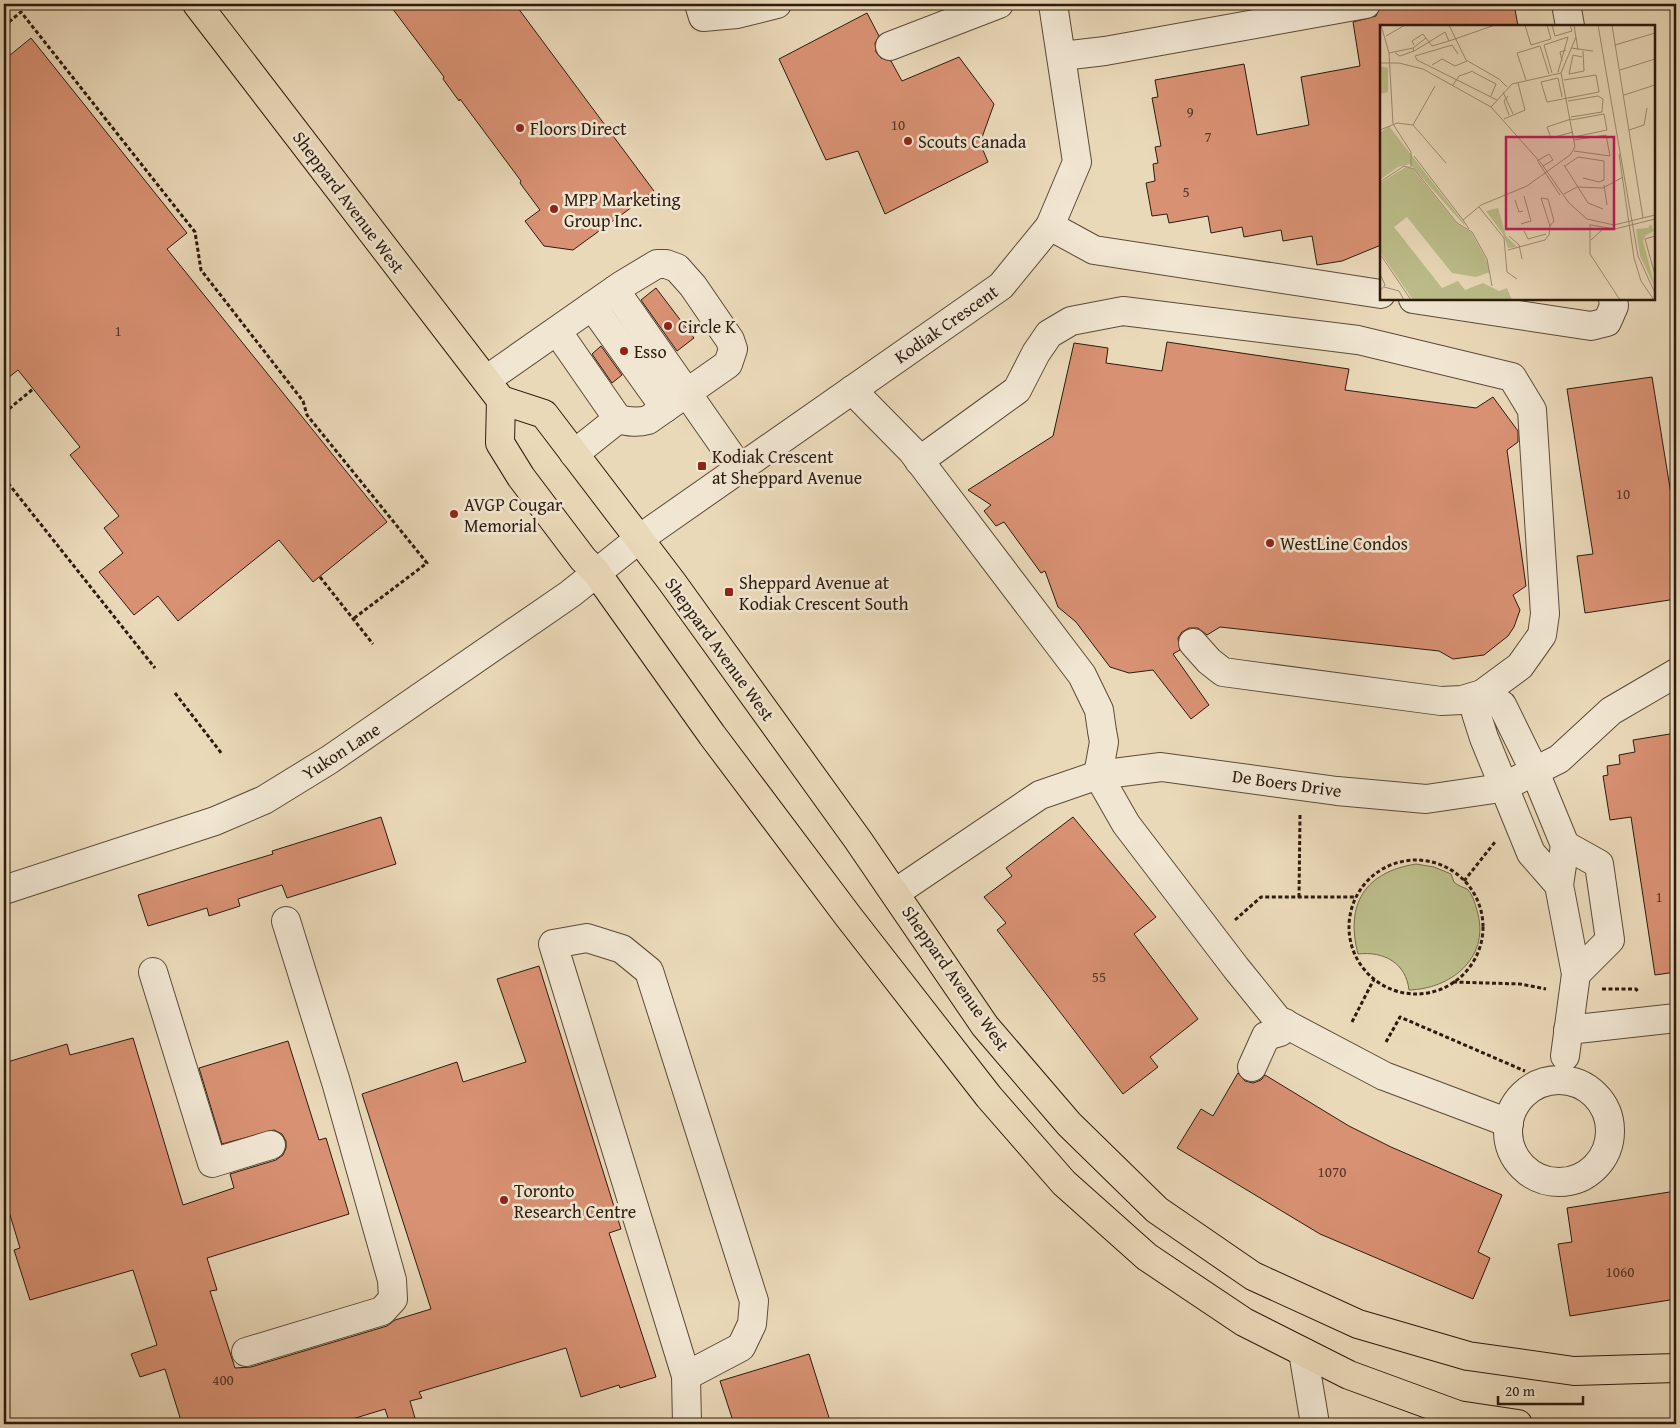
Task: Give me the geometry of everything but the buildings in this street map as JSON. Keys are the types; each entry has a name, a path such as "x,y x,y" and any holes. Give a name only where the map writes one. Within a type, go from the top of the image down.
{"main road":[{"name":"Sheppard Avenue West","path":"197,4 493,390 544,414 639,539 895,893 985,1026 1069,1124 1157,1210 1253,1276 1358,1324 1468,1356 1574,1371 1676,1368"},
{"path":"493,390 500,443 521,477 583,559 596,572 712,735 848,916 989,1097 1064,1183 1147,1257 1244,1322 1349,1375 1458,1415 1507,1424"}],"street":[{"path":"699,4 703,17 736,14 777,4"},
{"path":"890,46 999,4"},
{"name":"Kodiak Crescent","path":"639,539 1001,286 1050,226 1077,162 1053,4"},
{"path":"1062,56 1106,51 1366,4"},
{"path":"1566,4 1570,25"},
{"path":"1050,226 1094,250 1380,294"},
{"path":"493,390 557,331 615,290 657,264 666,264 677,268 693,286 725,332 733,349 728,364 648,420 638,423 618,419 557,331"},
{"path":"615,290 675,401"},
{"path":"1419,300 1591,326 1607,322 1614,306 1613,300"},
{"path":"592,306 675,401 740,469"},
{"path":"919,461 1017,390 1036,353 1050,334 1071,321 1122,311 1358,340 1512,377 1532,410 1545,614 1542,635 1520,666 1482,694 1462,700 1441,701 1223,672 1209,661 1193,642"},
{"path":"852,390 919,461 1082,675 1099,710 1104,742 1098,775 1126,824 1278,1020 1282,1028 1384,1076 1509,1123"},
{"path":"574,454 618,419"},
{"name":"Yukon Lane","path":"4,890 215,821 264,800 329,760 570,594 639,539"},
{"name":"De Boers Drive","path":"895,893 1040,795 1098,775 1161,767 1337,790 1426,799 1505,786 1560,759 1611,711 1676,673"},
{"path":"1482,694 1502,705 1535,772 1565,845 1560,885 1576,974 1567,1043 1676,1018"},
{"path":"1482,694 1476,713 1484,738 1532,853 1560,885"},
{"path":"1565,845 1599,864 1610,940 1576,974"},
{"path":"246,1352 382,1311 393,1298 392,1280 355,1148 286,921"},
{"path":"686,1376 741,1347 752,1324 754,1301 649,971 622,949 587,938 553,944 686,1376 687,1424"},
{"path":"153,972 212,1163 271,1145"},
{"path":"1259,1071 1266,1036 1282,1028"},
{"path":"1303,1352 1315,1424"}],"path":[{"path":"4,26 21,12 195,232 200,270 303,401 308,415 427,563 352,619"},
{"path":"4,413 33,389"},
{"path":"4,478 155,668"},
{"path":"320,578 373,644"},
{"path":"174,693 222,754"},
{"path":"1299,898 1300,814"},
{"path":"1464,881 1492,847"},
{"path":"1420,860 1436,863 1450,870 1464,881 1478,903 1482,917 1482,932 1480,947 1464,973 1439,989 1424,993 1410,993 1390,989 1374,980 1357,960 1349,936 1349,916 1364,884 1389,865 1404,861 1420,860"},
{"path":"1234,920 1261,897 1356,898"},
{"path":"1352,1022 1374,980"},
{"path":"1452,982 1520,984 1538,989"},
{"path":"1386,1042 1400,1017 1525,1071"}],"green space":[{"path":"1416,864 1434,867 1451,874 1454,882 1467,889 1475,904 1480,930 1478,945 1472,958 1463,969 1439,984 1409,990 1403,973 1392,961 1377,955 1358,954 1354,920 1357,906 1363,893 1372,883 1384,874 1398,868"}],"place":[{"name":"Floors Direct","path":"520,128"},
{"name":"Scouts Canada","path":"908,141"},
{"name":"MPP Marketing Group Inc.","path":"554,209"},
{"name":"Circle K","path":"668,326"},
{"name":"Esso","path":"624,351"},
{"name":"Kodiak Crescent at Sheppard Avenue","path":"702,466"},
{"name":"AVGP Cougar Memorial","path":"454,514"},
{"name":"WestLine Condos","path":"1270,543"},
{"name":"Sheppard Avenue at Kodiak Crescent South","path":"729,592"},
{"name":"Toronto Research Centre","path":"504,1200"}]}
